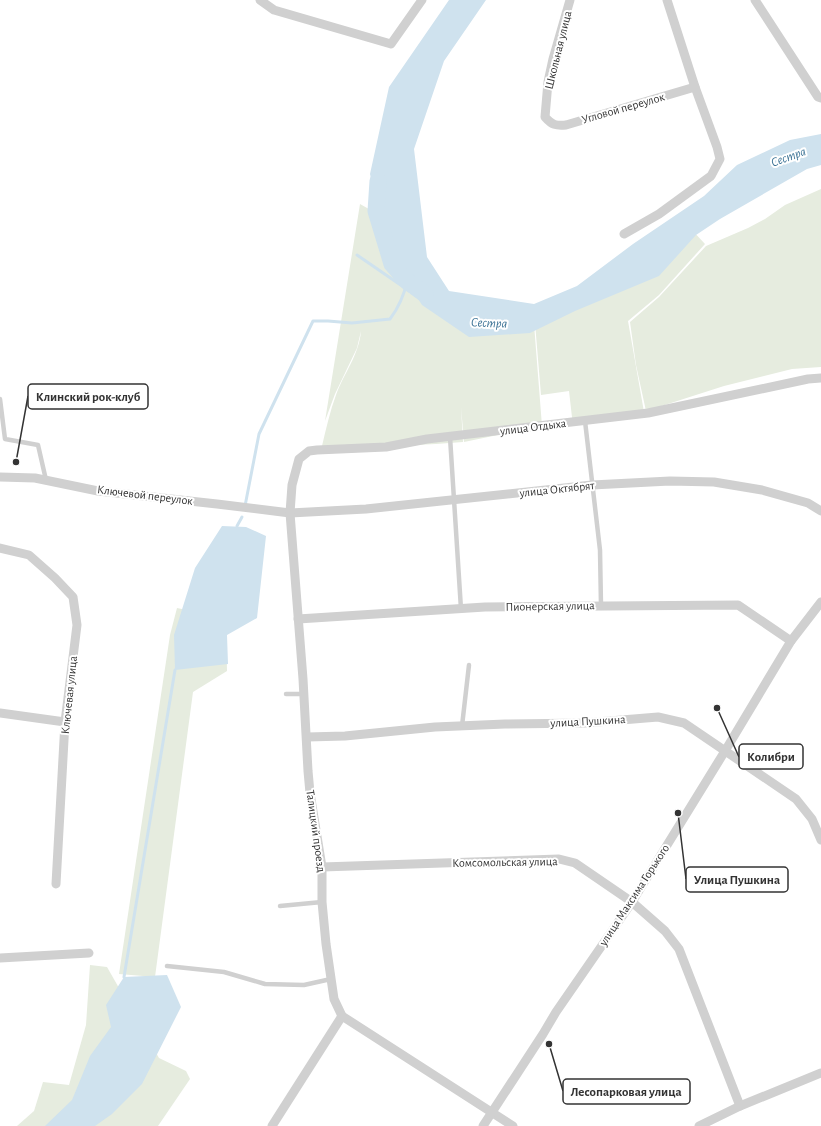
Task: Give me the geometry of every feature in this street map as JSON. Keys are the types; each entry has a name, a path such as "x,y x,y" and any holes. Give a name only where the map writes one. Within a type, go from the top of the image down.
{"street":[{"path":"260,0 274,10 391,44 422,0"},
{"name":"Школьная улица","path":"550,124 545,117 548,82 570,0"},
{"path":"624,234 659,214 711,176 720,159 667,0"},
{"path":"755,0 818,97 821,98"},
{"name":"Угловой переулок","path":"550,124 556,126 566,125 695,87"},
{"name":"улица Отдыха","path":"290,513 292,485 299,459 309,451 386,447 427,439 648,413 808,379 821,378"},
{"name":"Ключевой переулок","path":"0,477 35,478 98,491 290,513"},
{"name":"улица Октябрят","path":"290,513 366,509 592,485 670,481 714,482 762,490 808,503 821,511"},
{"name":"Талицкий проезд","path":"290,513 310,793 322,867 322,902 331,979 334,999 342,1016"},
{"name":"Ключевая улица","path":"0,548 30,555 55,578 72,597 77,625 65,722 56,884"},
{"name":"улица Максима Горького","path":"483,1126 556,1012 632,902 791,641 821,602"},
{"name":"Пионерская улица","path":"298,619 461,608 738,604 791,641"},
{"path":"0,713 65,722"},
{"name":"улица Пушкина","path":"307,737 345,736 435,727 585,723 658,717 684,723 796,799 812,818 821,840"},
{"name":"Комсомольская улица","path":"322,867 559,859 575,863 632,902 666,931 679,949 740,1106"},
{"path":"0,958 89,953"},
{"path":"272,1126 342,1016 513,1126"},
{"path":"699,1126 740,1106 821,1073"}],"lane":[{"path":"0,400 5,438 38,445 46,480"},
{"path":"585,421 600,550 601,606"},
{"path":"450,437 461,608"},
{"path":"462,726 469,665"},
{"path":"286,694 304,694"},
{"path":"280,906 322,902"},
{"path":"167,966 224,972 266,984 304,985 331,979"}],"shaded area":[{"path":"821,189 821,367 792,369 724,386 646,411 636,365 630,322 659,297 706,246 748,228 765,219 785,205"},
{"path":"360,204 376,213 391,265 409,283 463,321 514,323 568,304 643,253 647,256 575,305 518,326 465,326 409,289 409,294 410,291 463,332 519,330 534,324 542,426 464,442 461,407 463,442 392,446 322,446 328,420 339,387 357,348 335,394 325,421"},
{"path":"691,229 705,244 659,295 628,321 644,412 573,426 569,391 541,395 535,323"},
{"path":"177,608 236,620 226,628 227,671 193,692 155,977 119,974 170,635"},
{"path":"90,965 107,967 159,1058 186,1071 190,1079 158,1126 17,1126 34,1111 43,1082 69,1085 86,1025"}],"water":[{"path":"449,0 486,0 444,61 414,149 427,257 449,291 534,304 577,286 633,244 704,196 737,165 790,140 821,134 821,165 807,169 720,219 696,235 659,276 575,311 530,333 469,337 422,305 388,252 370,174 389,87"},
{"path":"222,526 246,527 266,536 257,618 227,635 228,664 175,670 174,635 195,568"},
{"path":"167,975 181,1007 142,1084 112,1114 95,1126 45,1126 72,1100 90,1056 111,1027 106,1005 124,977"}],"waterway":[{"name":"Сестра","path":"378,181 376,211 392,264 407,281 425,294"},
{"path":"357,255 405,288"},
{"path":"245,506 259,434 313,321 352,323 390,319 401,301 407,281"},
{"path":"237,526 242,517"},
{"path":"124,977 175,670"}],"place":[{"name":"Клинский рок-клуб","path":"16,462"},
{"name":"Колибри","path":"717,708"},
{"name":"Улица Пушкина","path":"678,813"},
{"name":"Лесопарковая улица","path":"549,1044"}]}
